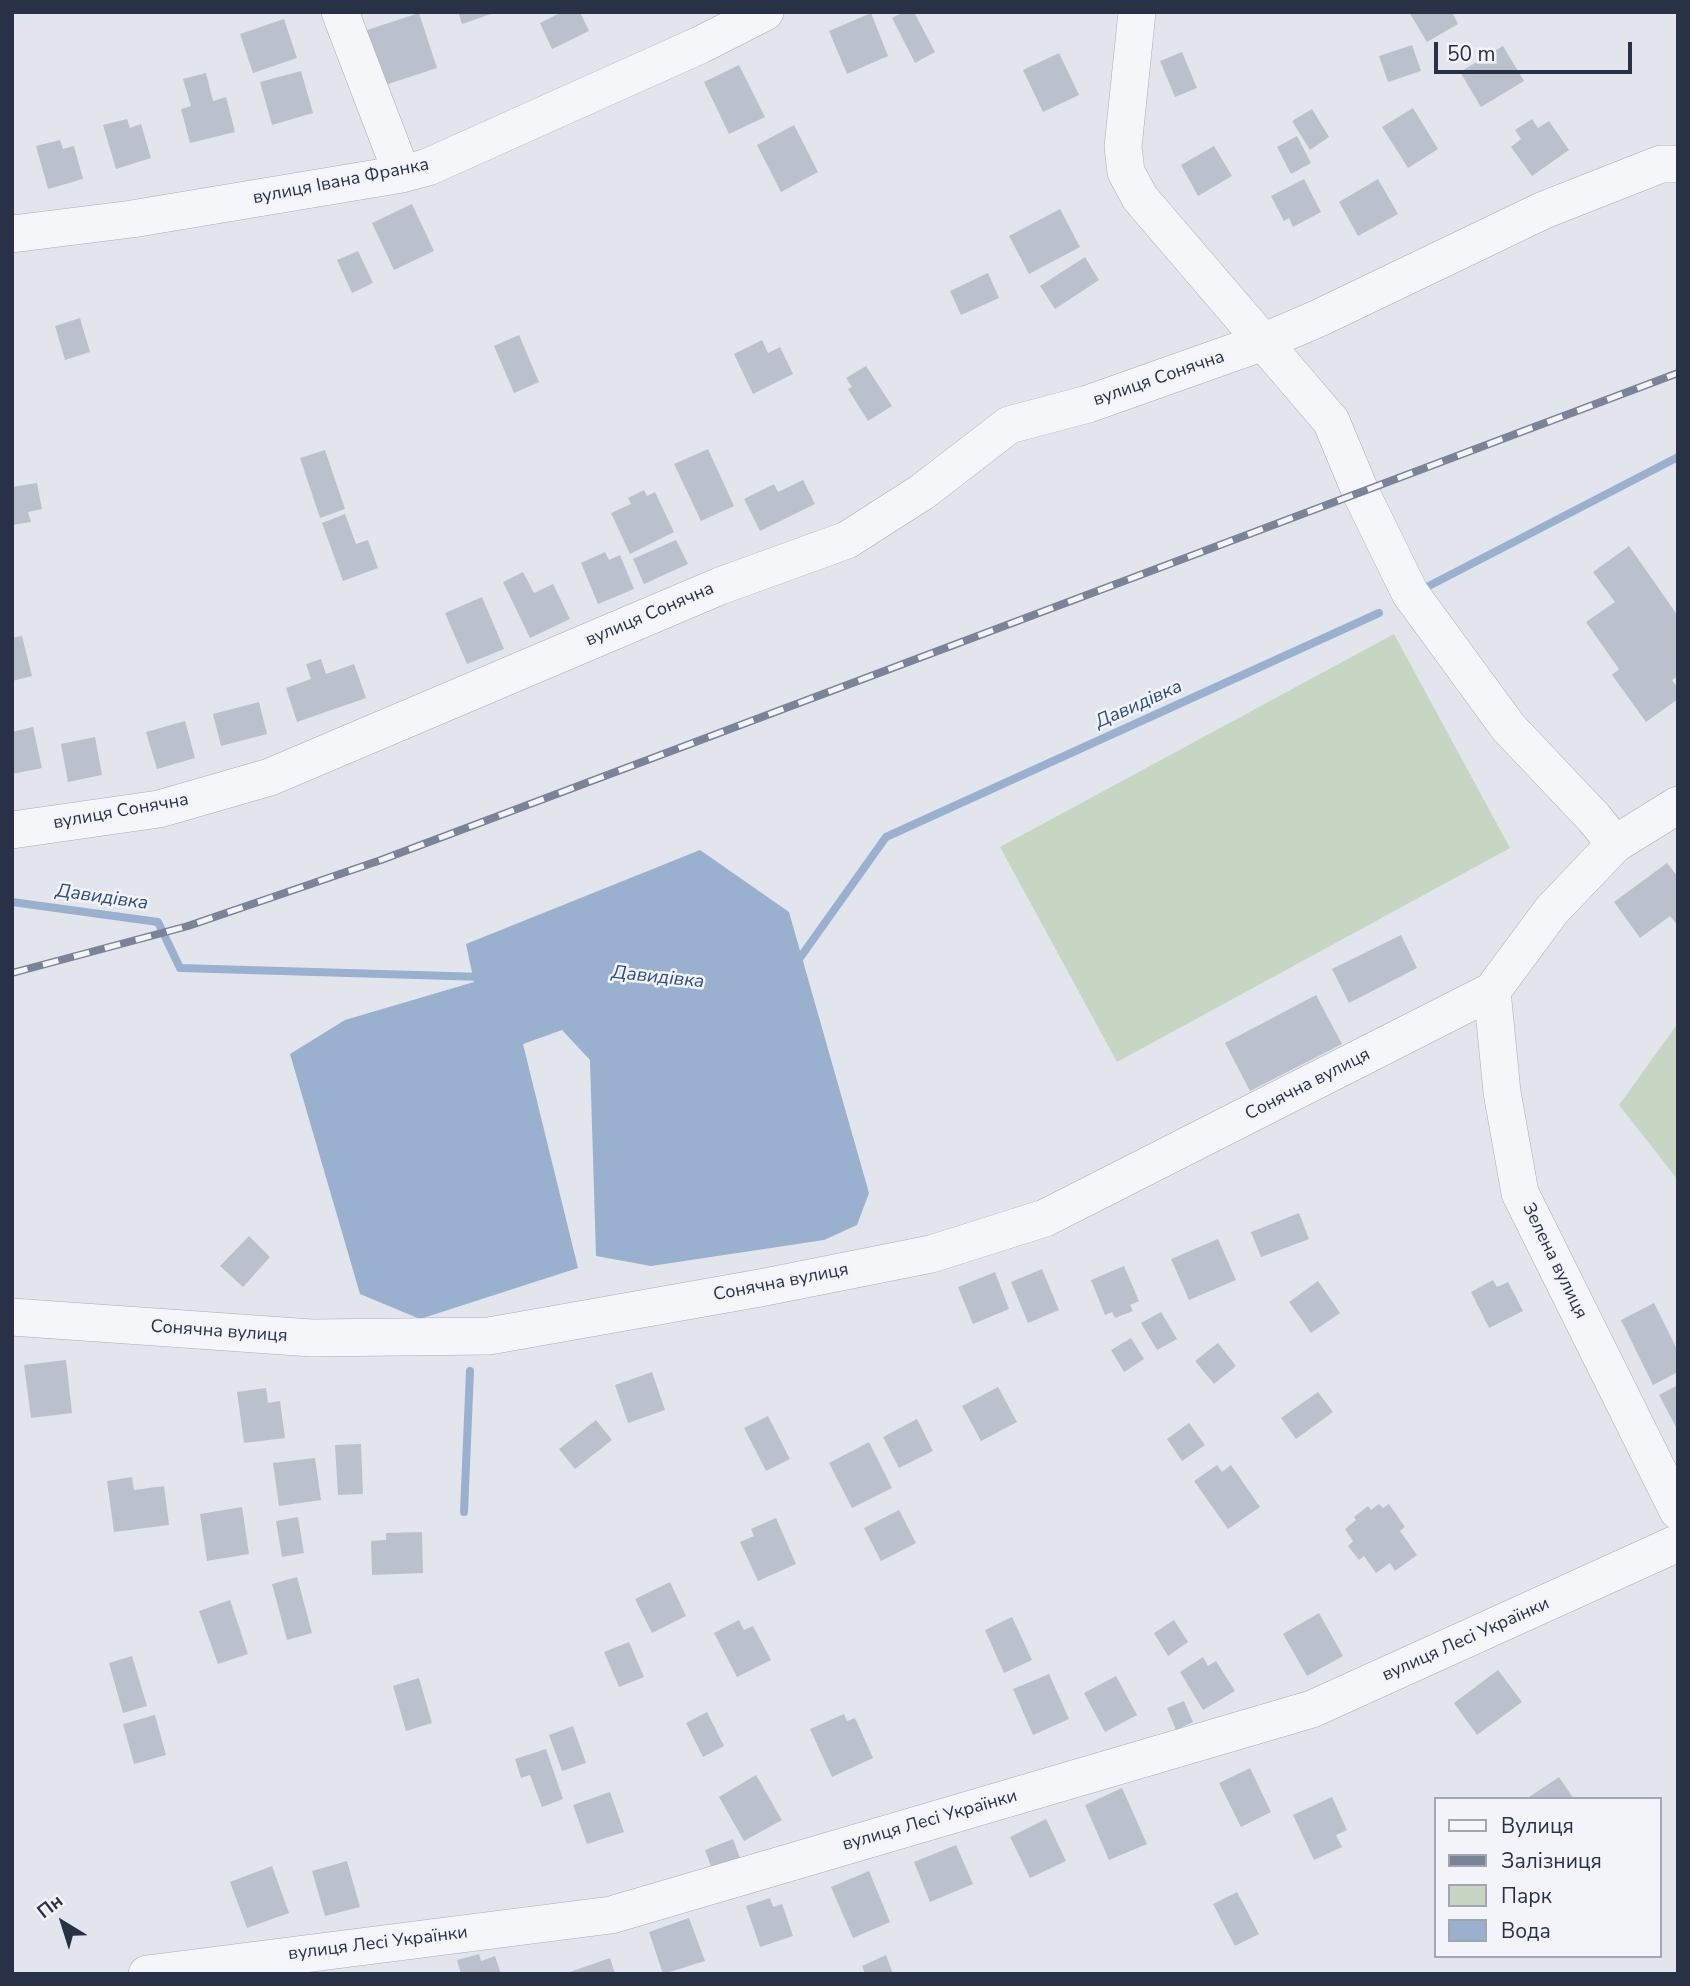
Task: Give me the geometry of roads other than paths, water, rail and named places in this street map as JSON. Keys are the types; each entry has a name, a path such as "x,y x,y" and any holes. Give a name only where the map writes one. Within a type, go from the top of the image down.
{"street":[{"path":"340,12 402,174"},
{"name":"вулиця Івана Франка","path":"12,234 132,219 402,174 441,162 700,45 765,12"},
{"path":"1137,12 1122,147 1126,172 1140,198 1331,421 1361,494 1410,593 1508,727 1615,844"},
{"name":"вулиця Сонячна","path":"12,830 159,809 270,777 720,586 847,540 922,492 1009,425 1088,404 1263,342 1544,210 1661,164 1678,164"},
{"path":"1492,991 1552,910 1615,844 1678,805"},
{"name":"Сонячна вулиця","path":"12,1317 312,1338 489,1336 931,1254 1045,1219 1492,991"},
{"name":"Зелена вулиця","path":"1492,991 1502,1092 1520,1193 1678,1511"},
{"name":"вулиця Лесі Українки","path":"147,1974 611,1915 1312,1709 1678,1543"}],"water":[{"path":"700,850 789,912 869,1193 857,1225 824,1240 651,1266 596,1256 590,1060 562,1030 523,1044 578,1268 420,1319 360,1294 290,1054 345,1020 474,982 466,944"}],"waterway":[{"name":"Давидівка","path":"1423,589 1678,457"},
{"name":"Давидівка","path":"797,962 886,837 1379,613"},
{"name":"Давидівка","path":"12,902 158,922 180,968 483,977"},
{"path":"464,1512 470,1371"}],"railway":[{"path":"12,973 188,926 381,860 1678,373"}]}
